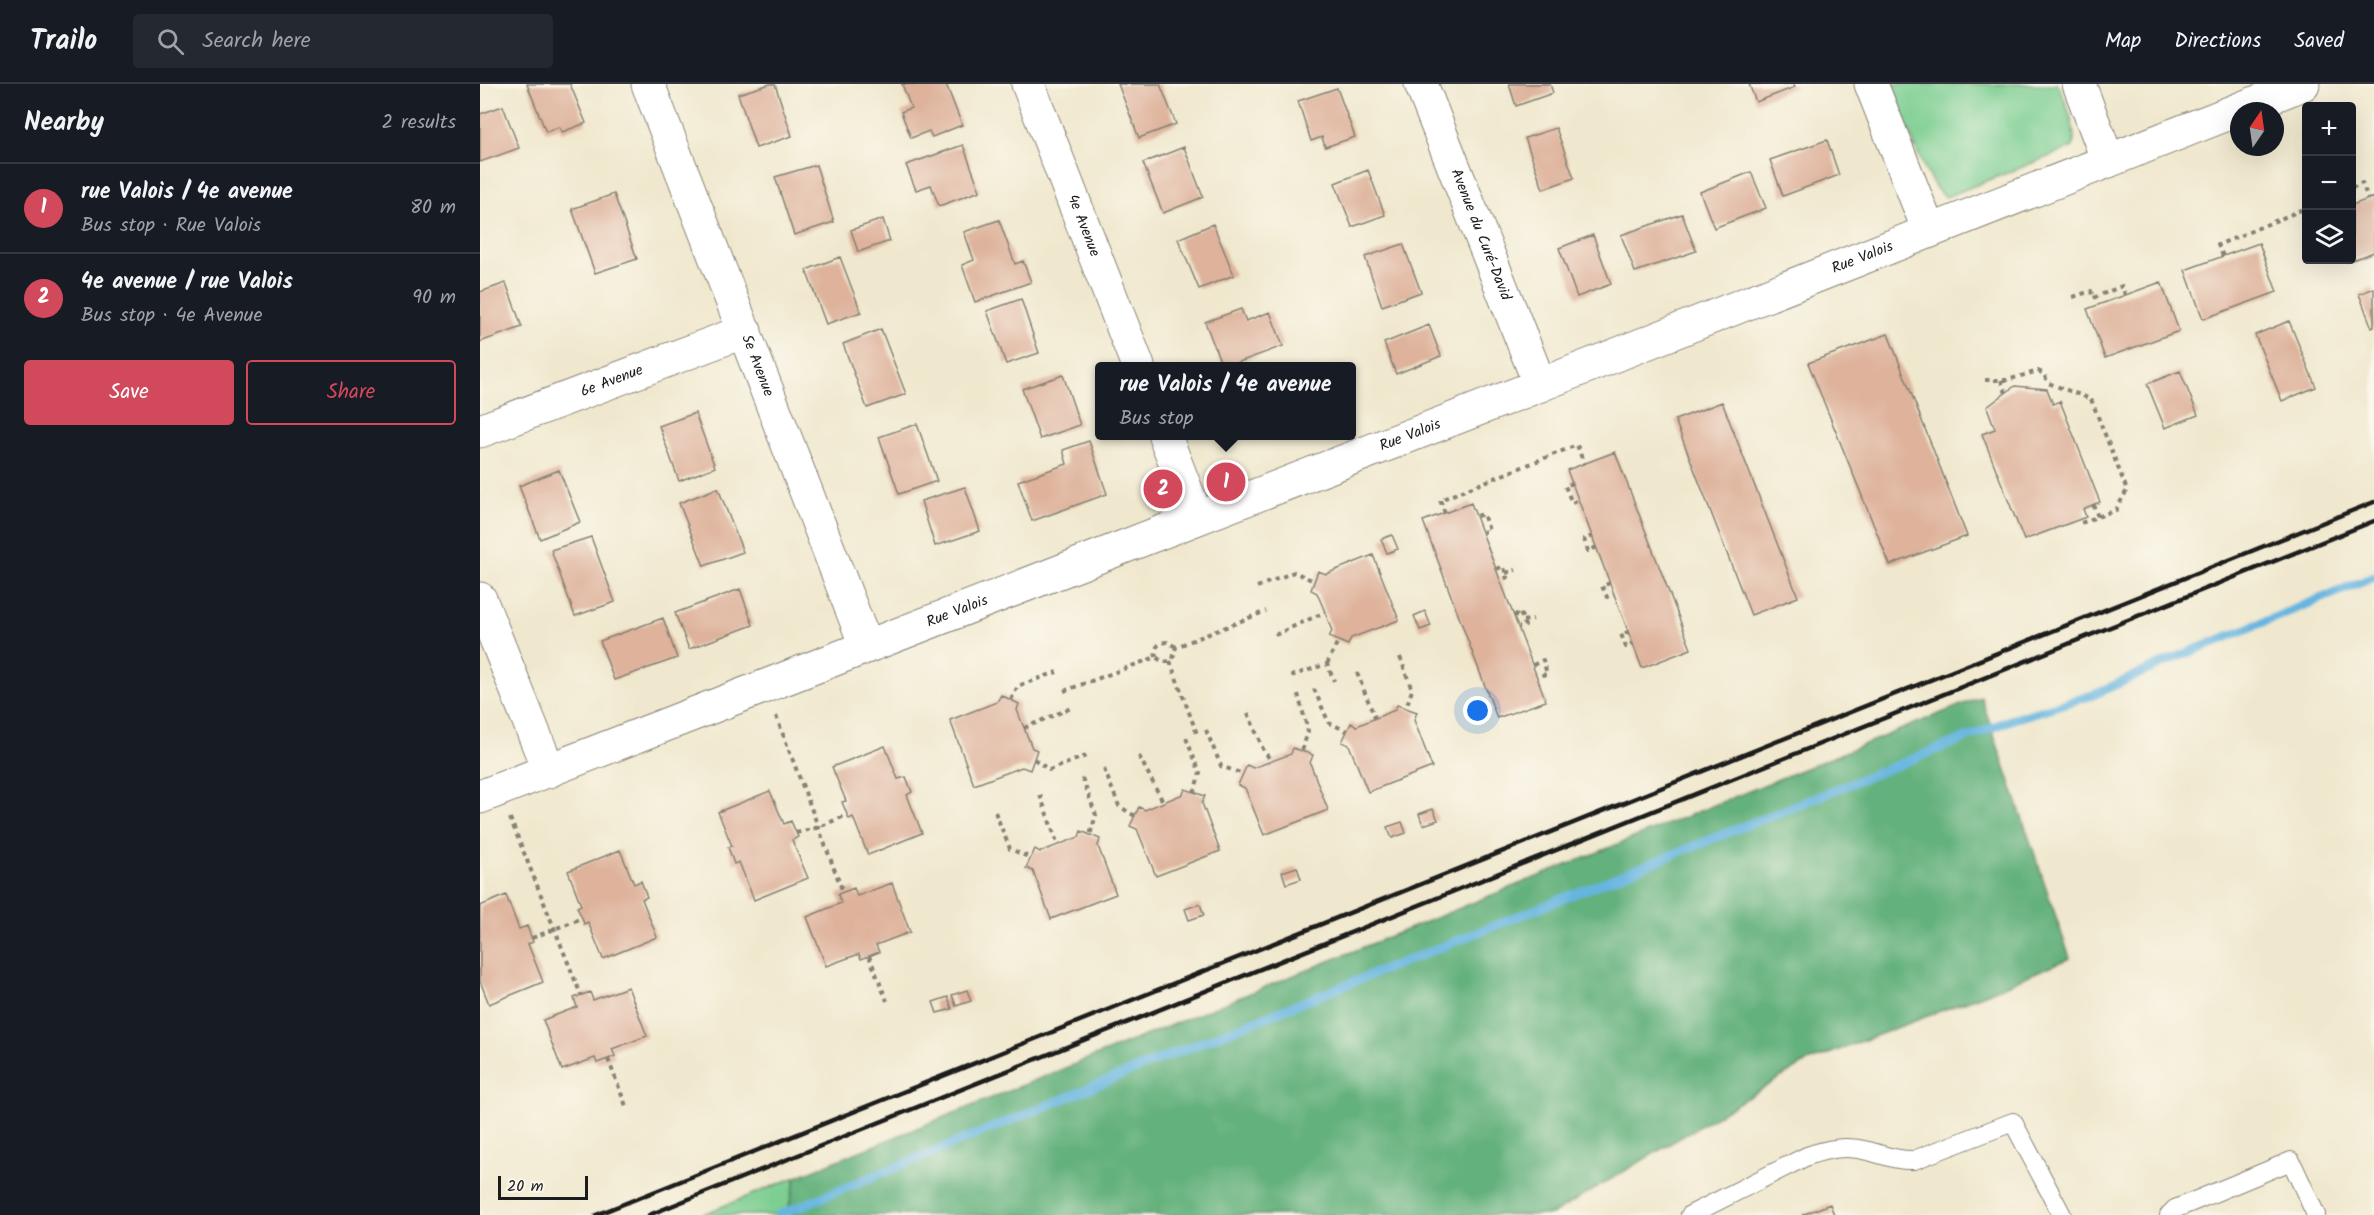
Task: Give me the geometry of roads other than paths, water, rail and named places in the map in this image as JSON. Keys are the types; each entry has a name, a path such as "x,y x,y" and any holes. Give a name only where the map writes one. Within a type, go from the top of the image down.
{"street":[{"name":"5e Avenue","path":"648,84 866,646"},
{"name":"4e Avenue","path":"1028,84 1136,362"},
{"name":"Avenue du Curé-David","path":"1421,84 1539,385"},
{"path":"1871,84 1929,231"},
{"path":"2079,84 2108,161"},
{"name":"Rue Valois","path":"480,797 1539,385 2303,84"},
{"name":"6e Avenue","path":"480,431 745,331"},
{"path":"1167,440 1197,518"},
{"path":"480,599 549,771"}],"lane":[{"path":"1690,1215 1807,1156 1826,1149 1846,1147 1867,1150 1900,1161 1914,1160 2013,1122 2062,1215"},
{"path":"2169,1215 2175,1209 2291,1161 2316,1215"}],"waterway":[{"path":"779,1215 1190,1047 2013,719 2093,695 2170,660 2374,577"}],"railway":[{"path":"596,1215 2374,502"},
{"path":"649,1215 2374,521"}],"place":[{"name":"rue Valois / 4e avenue","path":"1226,482"},
{"name":"4e avenue / rue Valois","path":"1163,489"}]}
